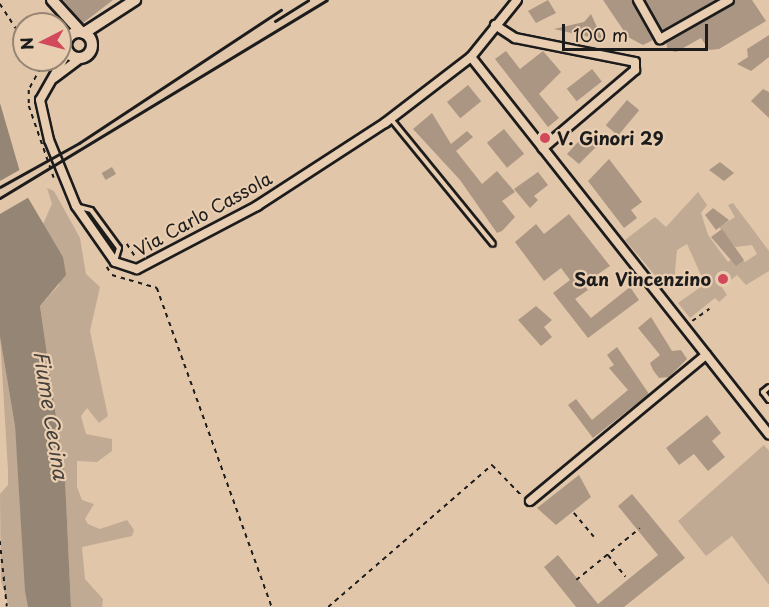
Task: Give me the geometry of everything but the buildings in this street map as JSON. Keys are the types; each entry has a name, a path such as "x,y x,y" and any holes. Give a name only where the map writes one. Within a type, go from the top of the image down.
{"street":[{"path":"51,0 82,35 82,57"},
{"path":"72,46 82,35 100,26 135,0"},
{"name":"Via Carlo Cassola","path":"56,72 40,100 52,151 76,206 115,262 131,270 148,266 257,206 391,118 471,57 517,0"},
{"path":"638,0 660,39 729,0"},
{"path":"495,25 515,38 635,62 635,70 543,148"},
{"path":"72,53 82,57"},
{"path":"51,80 82,57"},
{"path":"471,57 769,434"},
{"path":"530,501 706,355"}],"lane":[{"path":"391,118 493,244"},
{"path":"769,387 763,392 769,400"}],"path":[{"path":"0,4 12,22"},
{"path":"40,72 29,90 29,106 40,149 58,187"},
{"path":"106,265 112,275 157,288 272,607"},
{"path":"684,326 709,309"},
{"path":"328,607 492,465 530,501"},
{"path":"574,513 594,537"},
{"path":"576,580 640,528"},
{"path":"0,542 7,607"},
{"path":"607,555 626,577"}],"shaded area":[{"path":"47,188 54,191 80,238 86,274 100,287 90,331 108,416 99,423 87,408 81,416 86,434 112,439 112,451 97,462 77,461 77,487 82,500 94,504 85,519 88,524 100,529 127,520 134,530 132,536 82,547 85,579 103,599 102,607 71,607 65,478 40,306 59,285 63,257 43,224 52,204"},
{"path":"698,192 707,205 701,213 708,235 728,262 738,255 745,262 757,254 752,245 735,247 719,227 735,217 728,205 733,203 769,251 769,271 746,285 737,275 722,287 727,295 719,302 715,298 690,318 678,303 705,284 687,244 677,250 674,283 665,287 625,240 655,217 666,227"},
{"path":"0,337 15,426 28,607 9,607 1,581 0,494 8,485 8,470"},
{"path":"764,445 769,451 769,585 732,536 706,556 678,521"}],"water":[{"name":"Fiume Cecina","path":"0,103 27,196 63,257 66,275 40,306 65,478 71,607 28,607 25,591 15,426 0,337"}],"pier":[{"path":"23,168 31,196 0,214 0,181"}],"railway":[{"path":"275,21 308,0"},
{"path":"0,198 327,0"},
{"path":"0,187 79,143 281,10"}],"place":[{"name":"V. Ginori 29","path":"545,138"},
{"name":"San Vincenzino","path":"723,279"}]}
